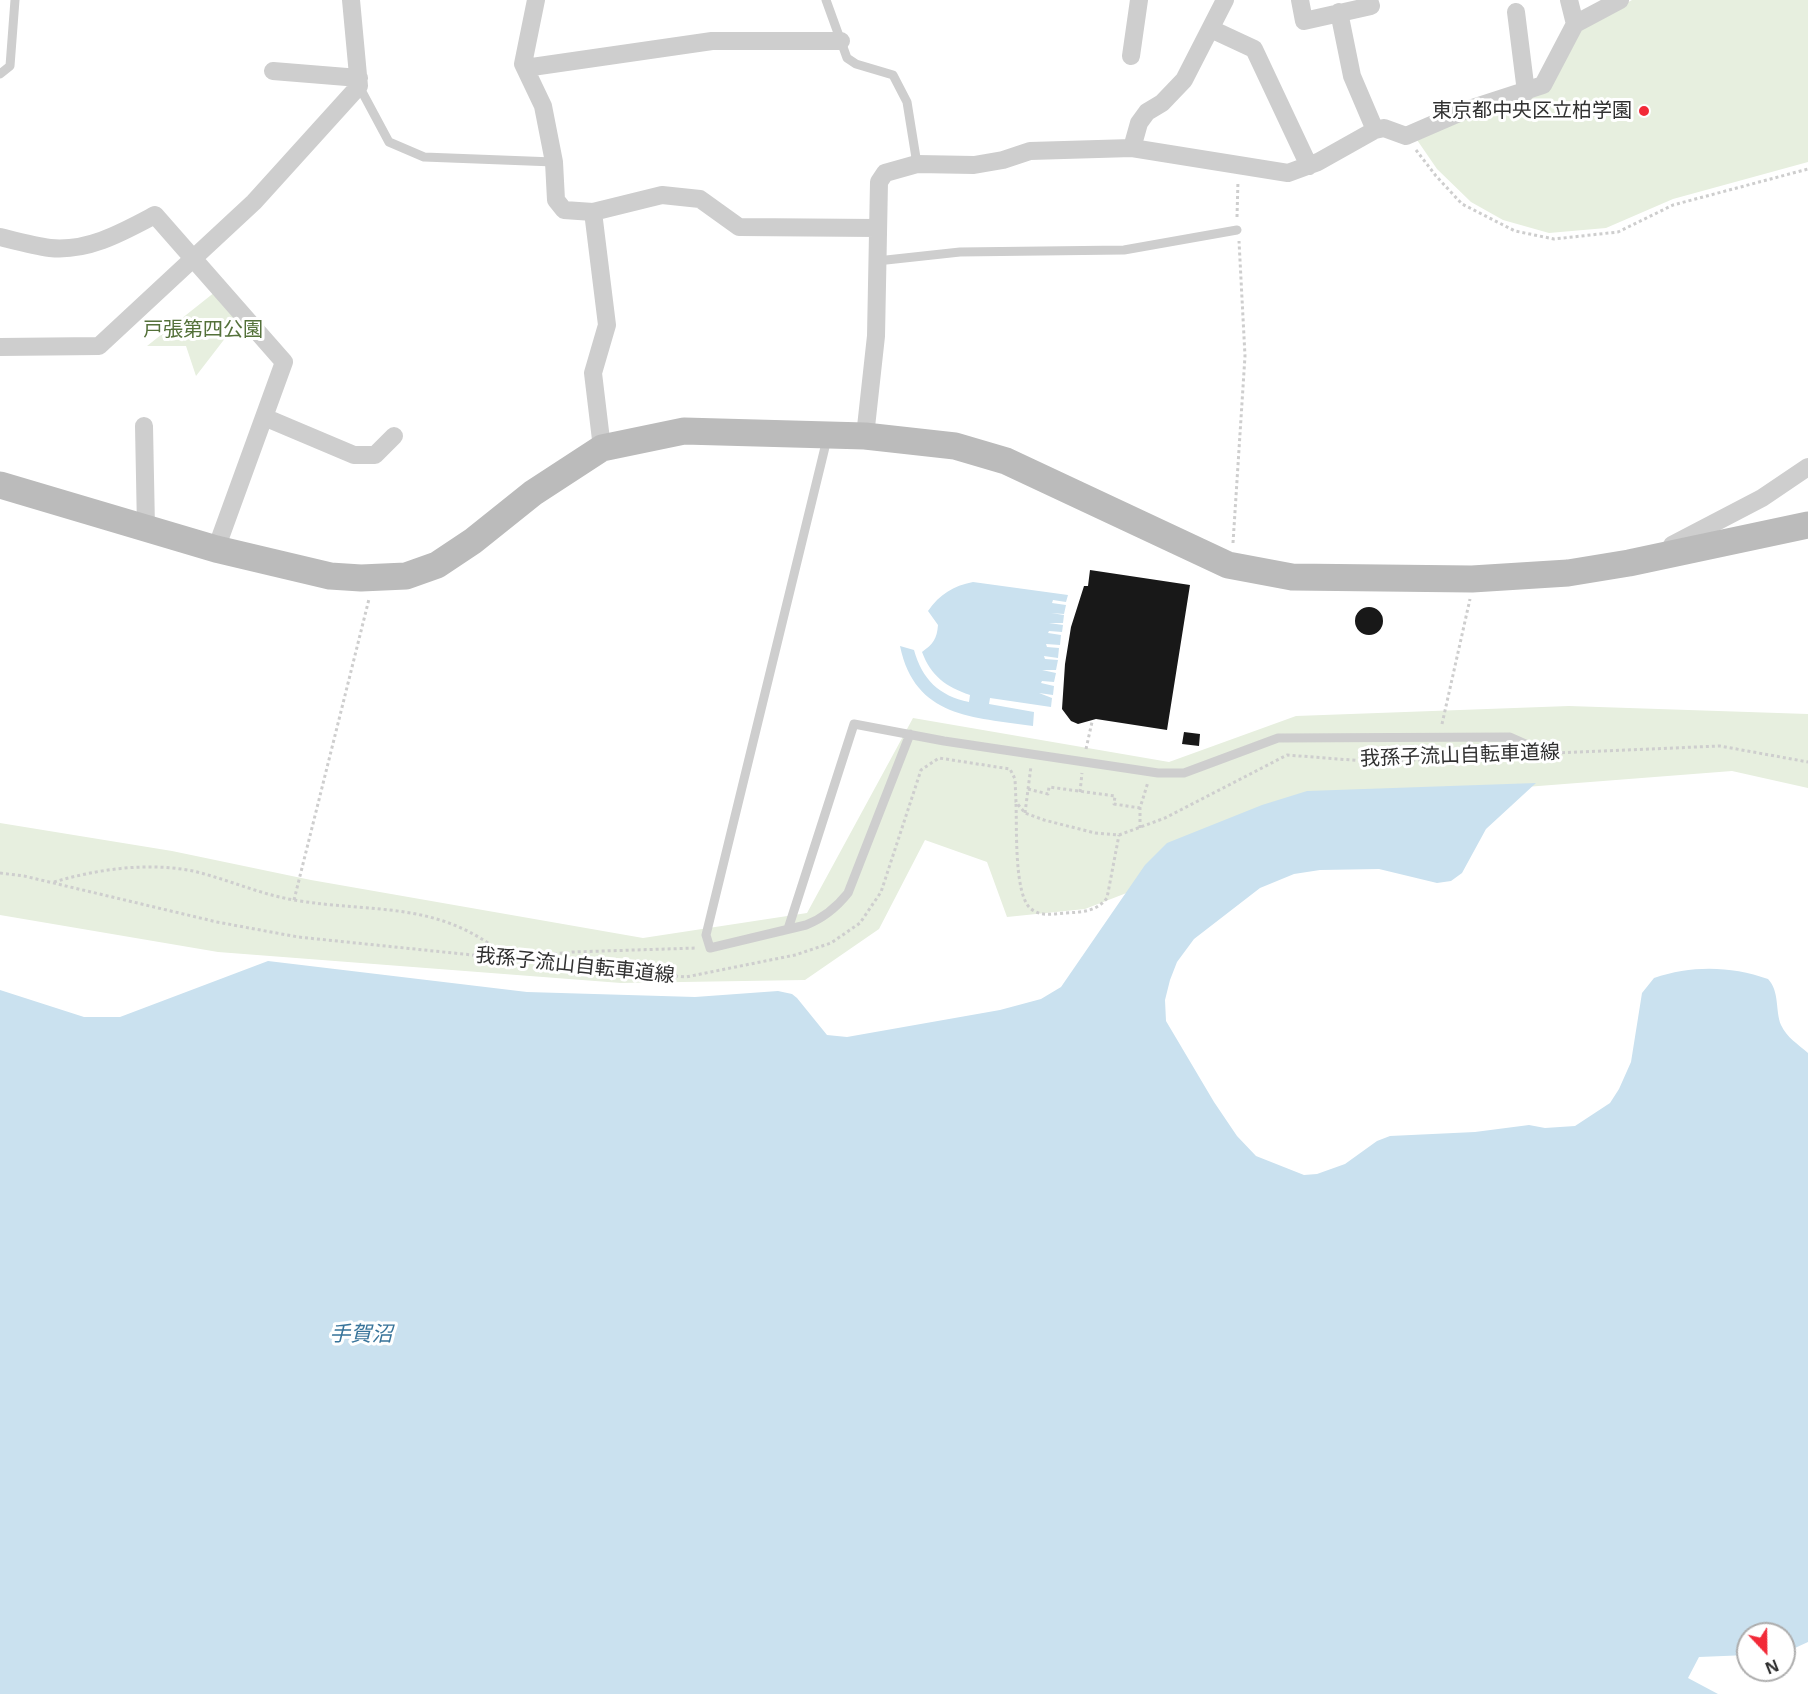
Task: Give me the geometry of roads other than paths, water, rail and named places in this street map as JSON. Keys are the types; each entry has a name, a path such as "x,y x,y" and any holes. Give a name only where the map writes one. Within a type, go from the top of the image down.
{"street":[{"path":"0,346 99,346 254,202 359,82 351,0"},
{"path":"536,0 523,64 543,106 554,162 556,200 564,210 593,212 662,195 700,199 739,227 877,228"},
{"path":"1131,56 1139,0"},
{"path":"1132,148 1139,123 1147,112 1162,103 1184,80 1226,0"},
{"path":"1300,0 1304,21 1371,6 1369,0"},
{"path":"1569,0 1575,24"},
{"path":"866,436 876,336 879,182 885,173 917,164 974,165 1003,160 1030,151 1132,148 1288,173 1309,166 1375,130 1384,128 1406,136 1466,110 1543,85 1575,24 1620,0"},
{"path":"1339,12 1352,76 1375,130"},
{"path":"1516,12 1526,92"},
{"path":"1211,28 1254,49 1309,166"},
{"path":"525,68 712,41 841,41"},
{"path":"273,71 359,82"},
{"path":"593,212 608,325 593,374 602,448"},
{"path":"0,237 51,248 72,247 110,239 155,215 284,362 216,549"},
{"path":"264,417 354,455 375,455 394,436"},
{"path":"144,426 146,528"},
{"path":"0,485 216,549 330,576 374,578 406,576 437,565 473,541 533,493 602,448 684,431 827,437 866,436 955,446 1006,461 1228,566 1292,577 1472,579 1568,573 1629,563 1808,525"},
{"path":"1629,563 1720,522 1808,466"}],"lane":[{"path":"0,74 10,66 15,0"},
{"path":"826,0 847,58 856,64 893,75 907,102 917,164"},
{"path":"359,82 390,142 424,157 554,162"},
{"path":"877,261 960,252 1124,250 1237,230"},
{"path":"827,437 706,935 710,948 821,919 837,906 848,893 910,734"},
{"path":"788,929 854,724 1158,773 1184,773 1278,738 1510,736 1546,753"}],"water":[{"path":"973,582 1068,595 1066,602 1053,600 1052,603 1066,605 1064,614 1051,613 1064,615 1063,623 1049,623 1063,625 1062,632 1049,631 1048,633 1061,635 1060,645 1046,644 1047,647 1059,648 1058,658 1044,656 1045,659 1058,660 1056,670 1042,670 1056,673 1054,682 1042,681 1041,683 1054,686 1053,695 1039,693 1052,698 1051,707 990,698 989,704 1034,712 1033,726 989,720 950,710 933,701 919,688 908,670 900,646 914,650 922,670 933,685 949,695 969,702 970,695 947,684 935,674 922,652 934,641 937,634 938,625 928,611 948,592"},
{"name":"手賀沼","path":"1536,783 1486,829 1462,873 1451,881 1437,883 1379,869 1320,870 1294,874 1260,888 1194,939 1177,962 1170,980 1165,1000 1166,1021 1214,1102 1237,1136 1256,1156 1304,1175 1317,1174 1345,1164 1377,1141 1390,1136 1475,1132 1529,1125 1545,1128 1575,1126 1610,1103 1619,1089 1631,1062 1642,993 1654,978 1683,971 1711,969 1754,975 1768,979 1772,984 1783,1030 1808,1053 1808,1642 1796,1648 1796,1622 1736,1622 1736,1655 1699,1657 1688,1678 1718,1694 0,1694 0,990 84,1017 120,1017 268,961 527,992 695,997 778,991 792,994 797,998 827,1035 847,1037 1000,1010 1041,999 1061,987 1145,865 1167,843 1262,805 1307,791"}],"place":[{"name":"東京都中央区立柏学園","path":"1644,111"}],"park label":[{"name":"戸張第四公園","path":"203,330"}]}
